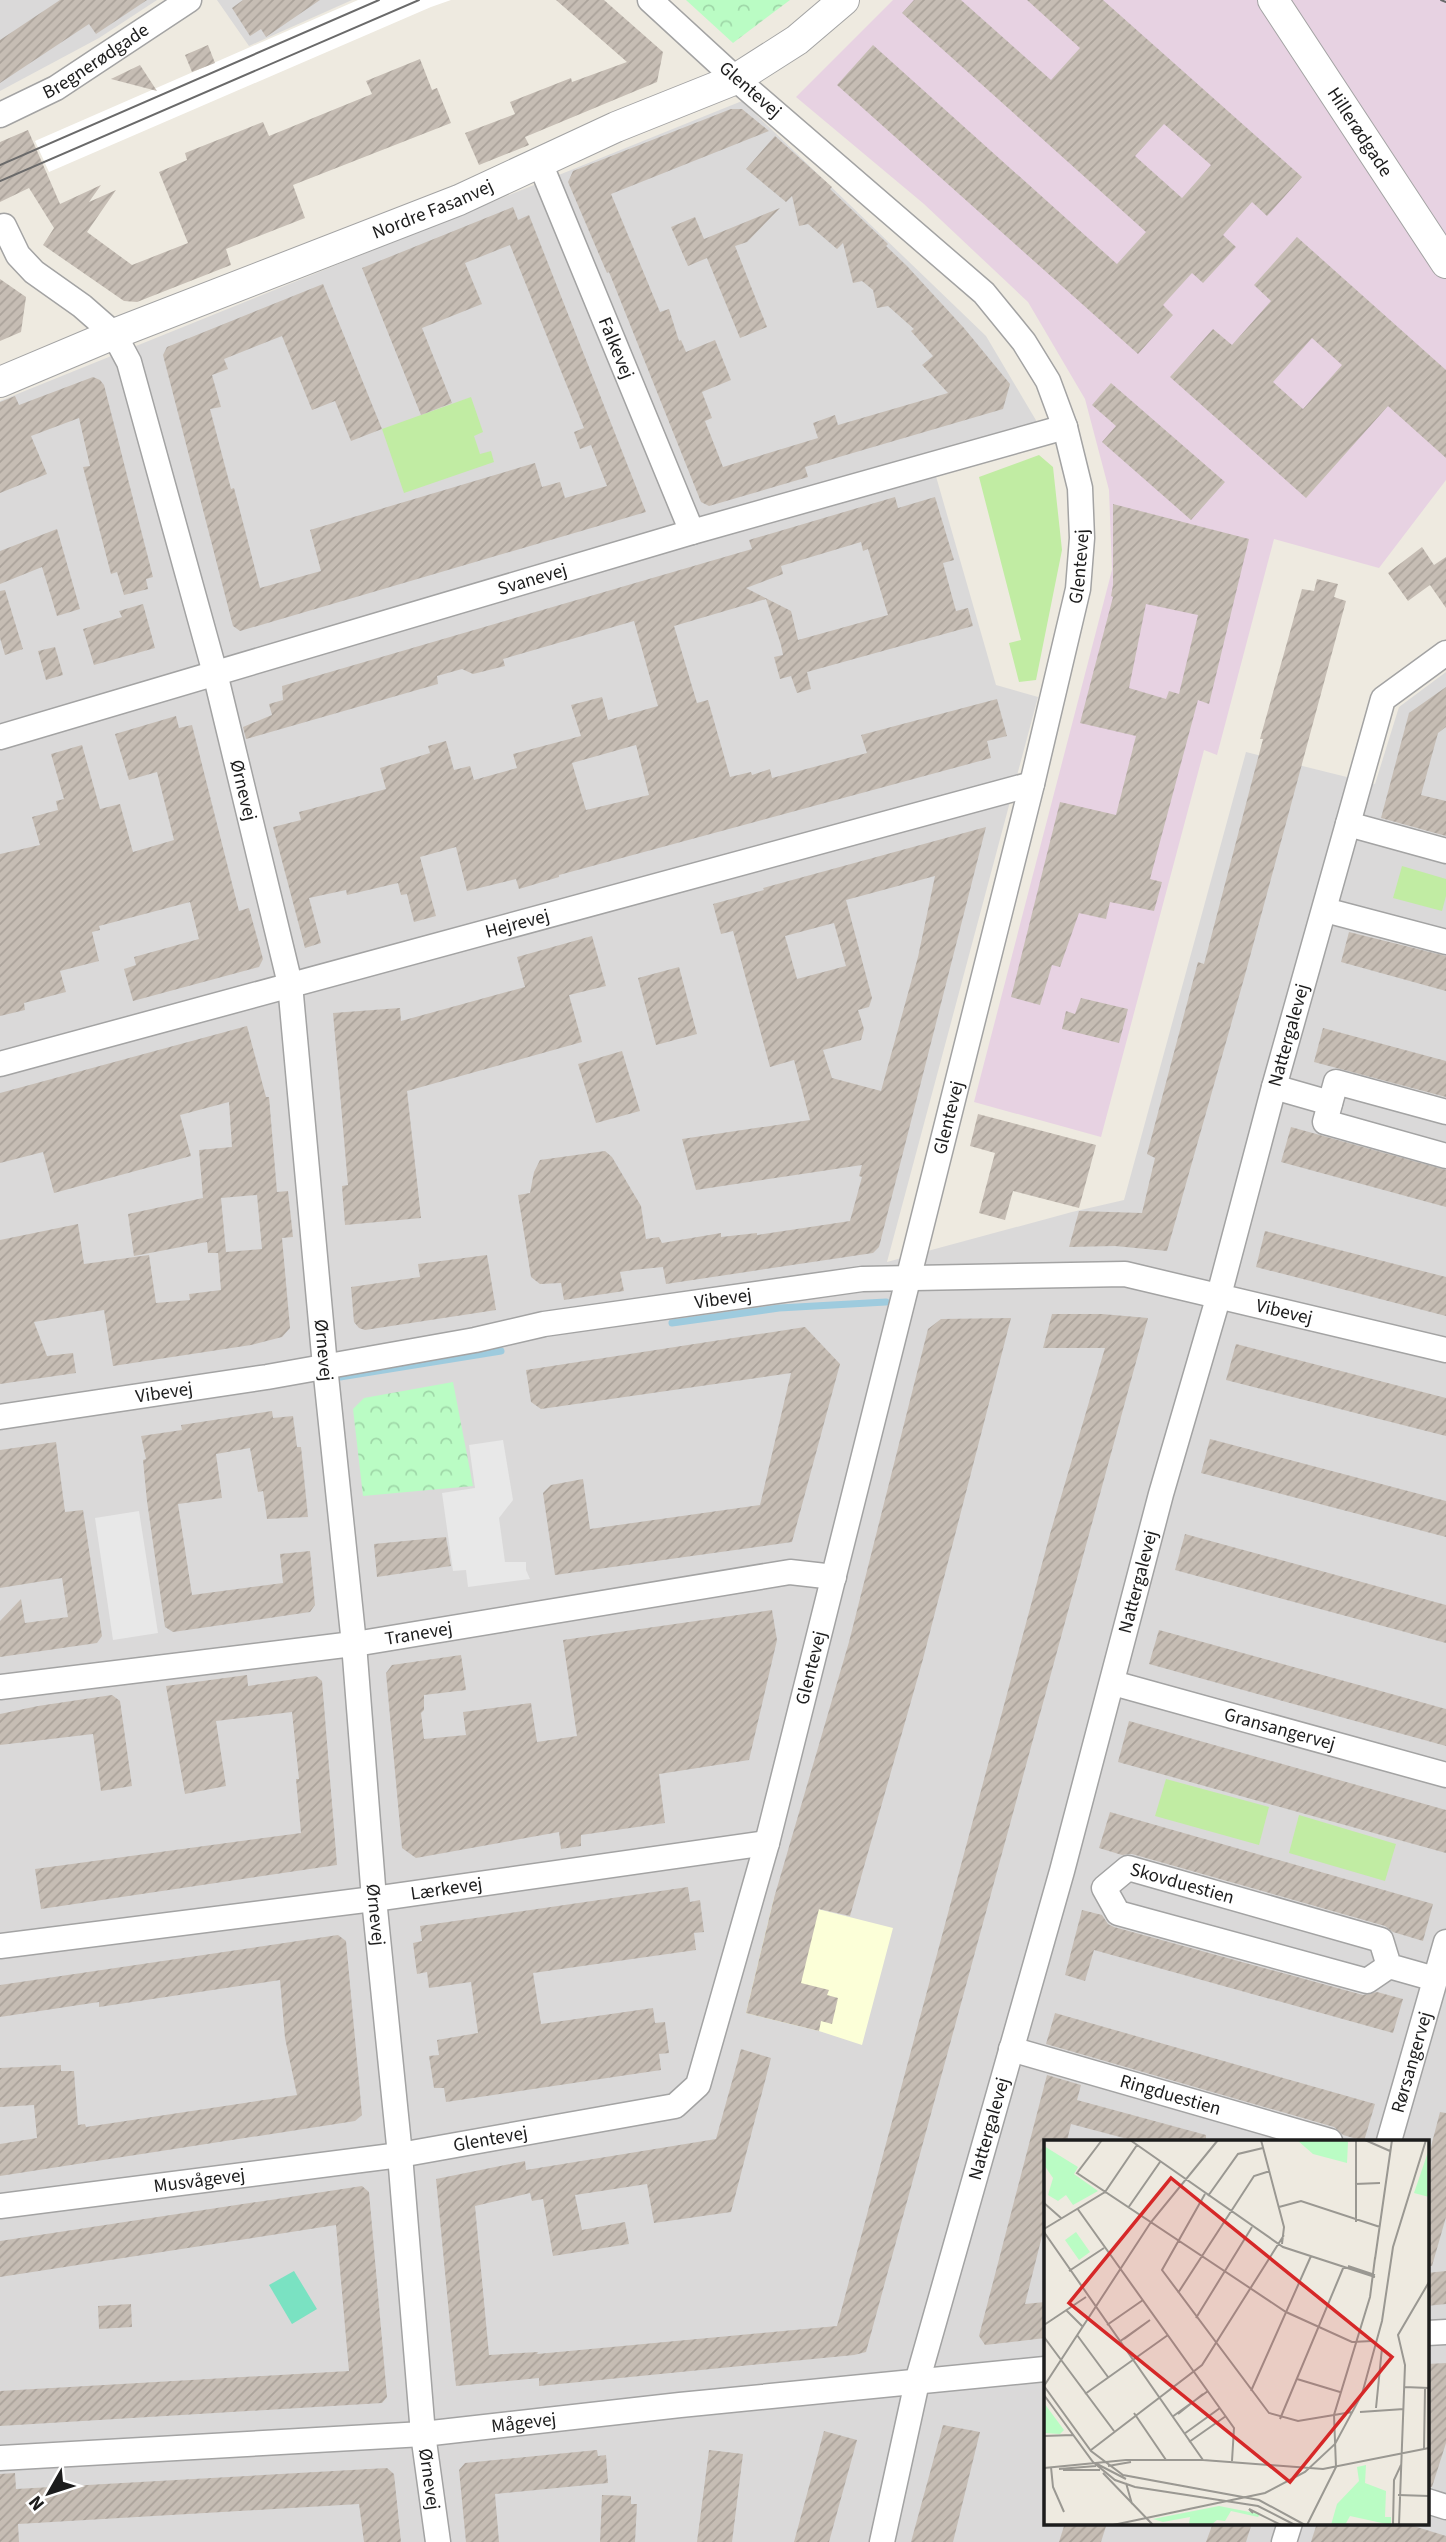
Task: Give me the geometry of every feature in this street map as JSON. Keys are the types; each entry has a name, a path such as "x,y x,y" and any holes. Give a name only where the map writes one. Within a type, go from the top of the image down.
{"street":[{"name":"Bregnerødgade","path":"0,115 56,88 189,0"},
{"name":"Glentevej","path":"400,2155 675,2106 698,2085 767,1843 1032,784 1078,589 1082,538 1080,488 1066,427 1048,381 1024,342 984,293 736,79 650,0"},
{"name":"Nordre Fasanvej","path":"0,382 114,334 459,200 616,127 736,79 797,40 844,0"},
{"name":"Hillerødgade","path":"1273,0 1446,263"},
{"name":"Falkevej","path":"540,163 692,532"},
{"name":"Ørnevej","path":"4,226 18,255 34,272 82,306 114,334 129,362 215,673 290,984 354,1644 374,1899 400,2155 423,2434 438,2542"},
{"name":"Svanevej","path":"0,737 692,532 1066,427"},
{"name":"Nattergalevej","path":"881,2542 917,2382 1062,1871 1161,1494 1384,699 1446,653"},
{"name":"Hejrevej","path":"0,1064 1032,784"},
{"path":"1348,824 1446,850"},
{"path":"1325,910 1446,942"},
{"path":"1446,1112 1336,1082 1325,1122 1446,1156"},
{"path":"1274,1087 1330,1103"},
{"name":"Vibevej","path":"0,1417 325,1366 475,1340 544,1324 862,1279 1125,1275 1446,1350"},
{"name":"Tranevej","path":"0,1687 354,1644 790,1572 834,1577"},
{"name":"Gransangervej","path":"1113,1683 1446,1775"},
{"name":"Lærkevej","path":"0,1946 374,1899 767,1843"},
{"name":"Skovduestien","path":"1128,1868 1381,1940 1389,1966 1367,1981 1131,1917 1118,1913 1104,1888 1128,1868"},
{"name":"Rørsangervej","path":"1389,2140 1446,1942"},
{"path":"1389,1966 1435,1979"},
{"name":"Ringduestien","path":"1011,2049 1327,2140"},
{"name":"Musvågevej","path":"0,2206 400,2155"},
{"path":"1428,2333 1446,2332"},
{"name":"Mågevej","path":"0,2458 423,2434 680,2405 1044,2369"},
{"path":"1428,2501 1446,2507"},
{"path":"1284,2542 1290,2524"}],"shaded area":[{"path":"0,0 157,0 99,38 0,91"},
{"path":"217,0 352,0 249,46"},
{"path":"893,0 1446,0 1446,480 1379,568 1274,539 1217,755 1204,750 1101,1137 974,1102 1112,570 1109,490 1085,399 1028,302 924,204 796,97"},
{"path":"742,101 986,336 1037,422 929,452 996,685 1038,697 887,1262 1124,1200 1246,752 1375,784 1399,707 1446,672 1446,2542 0,2542 0,401"},
{"path":"503,1440 513,1500 499,1518 505,1562 526,1562 530,1579 468,1587 466,1570 453,1571 442,1493 475,1488 469,1445"},
{"path":"139,1511 158,1633 113,1640 95,1518"},
{"path":"774,1898 893,1928 862,2045 746,2013"}],"green space":[{"path":"686,0 790,0 733,43"},
{"path":"471,397 483,432 474,436 480,454 491,451 494,462 404,493 382,429"},
{"path":"1039,455 1053,467 1062,550 1036,680 1019,682 1009,643 1021,640 979,477"},
{"path":"1402,866 1446,879 1446,896 1442,911 1393,898"},
{"path":"453,1382 473,1486 363,1496 353,1409 364,1398"},
{"path":"1166,1779 1269,1807 1259,1845 1155,1816"},
{"path":"1299,1815 1396,1844 1385,1881 1289,1853"},
{"path":"294,2271 317,2309 292,2324 269,2285"}],"pier":[{"path":"358,0 451,0 49,172 35,141"}],"building":[{"path":"60,0 147,0 96,34 89,24 0,83 0,40"},
{"path":"243,0 320,0 266,37 261,29 250,36 232,8"},
{"path":"556,0 604,0 663,52 657,82 525,137 529,145 479,165 465,133 515,114 510,102 571,78 572,82 627,62"},
{"path":"914,0 961,0 1051,80 1080,48 1027,0 1103,0 1302,177 1267,216 1252,202 1223,235 1236,247 1203,283 1192,273 1163,305 1173,315 1138,354 837,85 873,45 1117,264 1146,232 902,13","holes":["1164,124 1211,165 1182,198 1135,156"]},
{"path":"208,45 215,63 192,72 185,55"},
{"path":"420,59 432,90 437,88 451,123 293,185 305,218 226,249 231,265 137,302 124,301 43,245 54,228 29,188 0,202 0,142 28,130 60,204 101,185 89,202 116,190 87,232 132,265 188,243 159,172 187,160 185,153 263,122 269,136 372,94 366,81"},
{"path":"140,65 157,91 111,79"},
{"path":"731,109 742,109 769,131 611,194 660,312 669,309 679,341 681,340 686,352 715,340 731,380 702,392 712,418 705,421 723,467 818,438 813,423 835,415 838,425 948,393 922,365 933,356 911,331 914,329 888,306 877,308 873,290 862,281 853,283 843,243 837,249 808,224 799,226 792,196 786,202 746,169 775,136 832,187 830,189 888,244 886,246 964,328 1010,384 1003,409 805,467 808,477 709,506 701,502 609,272 607,273 568,182 573,171"},
{"path":"513,207 518,220 529,215 646,512 240,631 233,626 163,355 167,347 323,284 382,429 351,441 335,401 312,410 282,336 224,359 228,369 212,375 221,407 210,409 260,588 321,571 310,530 535,463 542,487 560,482 565,498 607,486 591,445 580,449 574,432 584,428 510,245 465,263 482,304 422,328 452,403 421,415 362,268"},
{"path":"780,208 747,242 735,246 767,327 740,338 707,258 688,266 671,227 695,217 704,239"},
{"path":"1297,237 1446,370 1446,458 1388,406 1306,498 1170,377 1213,329 1232,345 1271,301 1254,285","holes":["1312,338 1342,365 1303,409 1273,382"]},
{"path":"0,279 26,297 21,332 0,341"},
{"path":"93,377 104,385 153,577 146,579 148,589 124,595 117,572 111,574 83,467 90,466 79,418 31,436 47,474 0,493 0,402 15,396 19,405"},
{"path":"1111,383 1225,482 1191,520 1102,442 1116,426 1092,405"},
{"path":"895,497 898,508 935,497 954,560 943,563 956,611 968,608 973,626 807,672 811,689 797,693 791,676 780,679 774,657 783,655 766,599 674,626 697,703 708,700 730,777 751,772 752,775 770,769 772,778 867,753 861,735 997,699 1007,736 987,741 991,758 559,875 519,889 516,879 467,891 456,847 420,857 436,916 414,922 407,894 401,895 398,883 347,895 346,890 309,898 321,943 305,948 273,827 301,820 299,812 386,789 380,768 430,753 428,746 446,741 454,770 470,766 474,780 517,768 513,754 581,736 571,705 602,697 608,720 658,706 634,621 503,659 505,666 473,674 462,669 437,676 438,684 246,739 243,727 272,715 269,704 283,700 282,686 752,549 749,540","holes":["861,542 863,551 868,549 888,615 798,640 791,611 746,588 783,574 781,566","636,745 649,795 586,810 572,763"]},
{"path":"1113,504 1249,539 1209,704 1198,700 1150,879 1162,882 1154,911 1110,902 1106,919 1079,913 1060,967 1052,965 1040,1005 1011,997 1060,802 1116,815 1136,736 1080,723 1113,597","holes":["1146,604 1198,615 1179,694 1169,691 1166,699 1129,688"]},
{"path":"57,529 80,609 57,616 42,567 0,584 0,551"},
{"path":"1422,547 1434,565 1446,557 1446,608 1430,585 1408,601 1388,573"},
{"path":"1317,579 1338,584 1334,597 1346,601 1167,1251 1115,1246 1069,1247 1079,1211 1142,1213 1155,1158 1147,1154 1198,962 1204,964 1263,739 1260,739 1302,589 1314,591"},
{"path":"5,590 23,649 5,655 0,638 0,591"},
{"path":"143,604 155,648 94,665 83,629 122,617 119,611"},
{"path":"55,647 63,675 46,680 38,651"},
{"path":"1446,687 1446,727 1438,733 1421,795 1446,801 1446,836 1381,818 1409,713"},
{"path":"176,716 179,728 192,725 239,911 249,908 263,959 259,967 133,1001 124,969 136,965 134,957 199,939 190,902 99,926 100,930 92,932 99,961 60,971 66,992 24,1003 25,1010 0,1016 0,854 40,845 32,817 58,810 56,801 64,799 51,754 82,745 100,809 120,804 133,852 174,840 157,772 129,780 115,734"},
{"path":"986,827 879,1247 873,1253 666,1284 663,1267 620,1272 624,1291 564,1300 561,1283 540,1284 531,1277 518,1195 530,1193 534,1172 540,1160 605,1151 612,1157 641,1206 646,1239 659,1237 662,1243 721,1233 721,1237 757,1235 850,1221 862,1177 859,1176 862,1165 696,1190 682,1139 810,1120 794,1060 770,1067 733,931 721,934 713,904 764,890 763,888","holes":["935,876 918,957 881,1091 832,1078 823,1050 861,1040 864,1029 858,1010 869,1007 872,998 846,900","834,923 846,966 797,979 785,936"]},
{"path":"1349,932 1446,956 1446,991 1341,962"},
{"path":"592,936 606,986 569,995 582,1042 407,1091 421,1218 345,1225 342,1186 348,1185 333,1013 400,1008 401,1021 525,987 517,957"},
{"path":"679,967 697,1034 656,1045 638,978"},
{"path":"1081,998 1128,1009 1119,1043 1062,1029 1066,1011 1075,1014"},
{"path":"247,1026 266,1097 269,1097 277,1192 288,1191 293,1237 282,1238 290,1328 282,1337 251,1345 113,1366 104,1310 34,1322 47,1356 73,1353 76,1373 0,1384 0,1240 78,1224 84,1264 149,1255 156,1303 190,1300 189,1294 221,1290 218,1253 208,1253 207,1242 134,1256 128,1214 203,1198 199,1150 232,1147 229,1102 180,1115 191,1156 54,1193 43,1152 0,1163 0,1093","holes":["257,1195 262,1249 226,1252 221,1198"]},
{"path":"1323,1028 1446,1061 1446,1097 1314,1062"},
{"path":"622,1051 640,1111 596,1123 578,1064"},
{"path":"978,1114 1096,1145 1079,1208 1013,1191 1005,1220 979,1213 995,1153 970,1146"},
{"path":"1291,1127 1446,1170 1446,1207 1281,1162"},
{"path":"1265,1231 1446,1277 1446,1316 1256,1267"},
{"path":"487,1255 496,1310 365,1330 354,1322 351,1287 420,1277 418,1264"},
{"path":"1052,1314 1148,1318 866,2352 539,2386 539,2378 456,2386 436,2179 525,2161 526,2170 716,2139 741,2049 771,2058 731,2212 654,2223 647,2184 575,2195 582,2230 625,2222 629,2244 553,2256 543,2199 532,2201 530,2193 475,2206 489,2355 538,2352 537,2354 837,2326 1050,1534 1105,1348 1043,1348"},
{"path":"1011,1318 923,1659 850,1916 819,1909 801,1983 829,1990 827,1995 838,1998 832,2024 821,2021 819,2031 746,2013 774,1898 849,1642 928,1329 941,1319"},
{"path":"805,1327 840,1364 792,1542 555,1575 543,1493 551,1485 583,1479 590,1529 760,1505 791,1373 541,1409 531,1402 526,1370"},
{"path":"1236,1344 1446,1398 1446,1436 1226,1380"},
{"path":"272,1411 273,1418 293,1416 297,1447 301,1447 308,1517 267,1519 263,1491 258,1492 250,1448 216,1454 222,1498 178,1504 192,1595 283,1583 280,1554 310,1551 315,1605 310,1612 173,1632 165,1627 147,1501 143,1460 146,1459 141,1436 182,1430 181,1425"},
{"path":"1210,1439 1446,1501 1446,1537 1201,1473"},
{"path":"56,1442 65,1512 83,1510 102,1636 97,1643 0,1657 0,1621 21,1599 25,1623 68,1617 62,1578 0,1588 0,1450"},
{"path":"1185,1534 1446,1605 1446,1643 1175,1570"},
{"path":"446,1537 451,1566 377,1577 374,1544"},
{"path":"772,1610 777,1640 749,1760 659,1774 665,1823 581,1835 581,1846 561,1849 559,1832 416,1858 402,1848 386,1673 392,1665 461,1655 466,1690 424,1695 424,1710 421,1713 424,1739 466,1735 463,1712 531,1703 537,1742 577,1736 563,1640"},
{"path":"1159,1630 1446,1709 1446,1746 1149,1664"},
{"path":"247,1675 248,1686 316,1676 322,1681 337,1865 41,1909 35,1869 301,1833 292,1712 216,1721 226,1786 185,1794 166,1686"},
{"path":"112,1695 120,1701 132,1786 101,1791 93,1734 0,1745 0,1714"},
{"path":"1129,1721 1446,1810 1446,1853 1118,1762"},
{"path":"1110,1812 1433,1904 1423,1941 1393,1932 1385,1926 1132,1854 1122,1855 1099,1848"},
{"path":"688,1887 690,1902 700,1900 704,1932 694,1933 696,1950 533,1973 541,2024 653,2008 655,2023 665,2022 669,2053 659,2054 661,2070 446,2102 444,2088 434,2088 429,2056 439,2055 437,2040 478,2033 471,1982 429,1988 427,1972 417,1974 413,1943 422,1941 420,1926"},
{"path":"1082,1910 1102,1915 1108,1924 1114,1927 1363,1995 1377,1992 1403,1999 1393,2033 1094,1950 1085,1981 1065,1975"},
{"path":"338,1935 346,1941 362,2115 355,2121 0,2176 0,2144 37,2138 34,2105 0,2107 0,2068 61,2065 61,2071 74,2071 78,2125 85,2124 86,2127 297,2095 285,2038 280,1980 99,2007 99,2002 0,2017 0,1985"},
{"path":"1055,2013 1375,2104 1364,2140 1360,2140 1343,2135 1334,2127 1046,2044"},
{"path":"1047,2075 1081,2085 1077,2100 1206,2135 1206,2140 1131,2140 1071,2124 1067,2140 1044,2140 1044,2228 1025,2304 1044,2302 1044,2338 985,2345 979,2336"},
{"path":"1440,2112 1446,2113 1446,2217 1432,2266 1428,2266 1428,2158"},
{"path":"362,2186 369,2192 387,2397 382,2403 0,2426 0,2391 349,2371 336,2225 0,2277 0,2241"},
{"path":"1446,2271 1446,2304 1428,2306 1428,2273"},
{"path":"131,2304 132,2327 99,2329 98,2306"},
{"path":"1446,2363 1446,2443 1432,2487 1428,2487 1428,2364"},
{"path":"943,2425 980,2432 953,2542 911,2542"},
{"path":"824,2431 857,2440 829,2542 794,2542"},
{"path":"597,2450 598,2456 606,2455 608,2483 495,2494 499,2542 466,2542 459,2470 465,2463"},
{"path":"709,2450 743,2454 732,2542 697,2542"},
{"path":"387,2468 394,2474 401,2542 364,2542 359,2504 18,2524 19,2542 0,2542 0,2474 15,2473 16,2489"},
{"path":"602,2495 631,2496 631,2504 637,2504 635,2542 600,2542"},
{"path":"1065,2524 1107,2524 1101,2542 1059,2542"},
{"path":"1213,2524 1252,2524 1246,2542 1206,2542"},
{"path":"1317,2524 1407,2524 1446,2536 1446,2542 1311,2542"}],"waterway":[{"path":"672,1323 779,1308 886,1302"},
{"path":"340,1377 501,1351"}],"tram line":[{"path":"0,165 379,0"},
{"path":"0,181 419,0"},
{"path":"1441,0 1446,2"}]}
